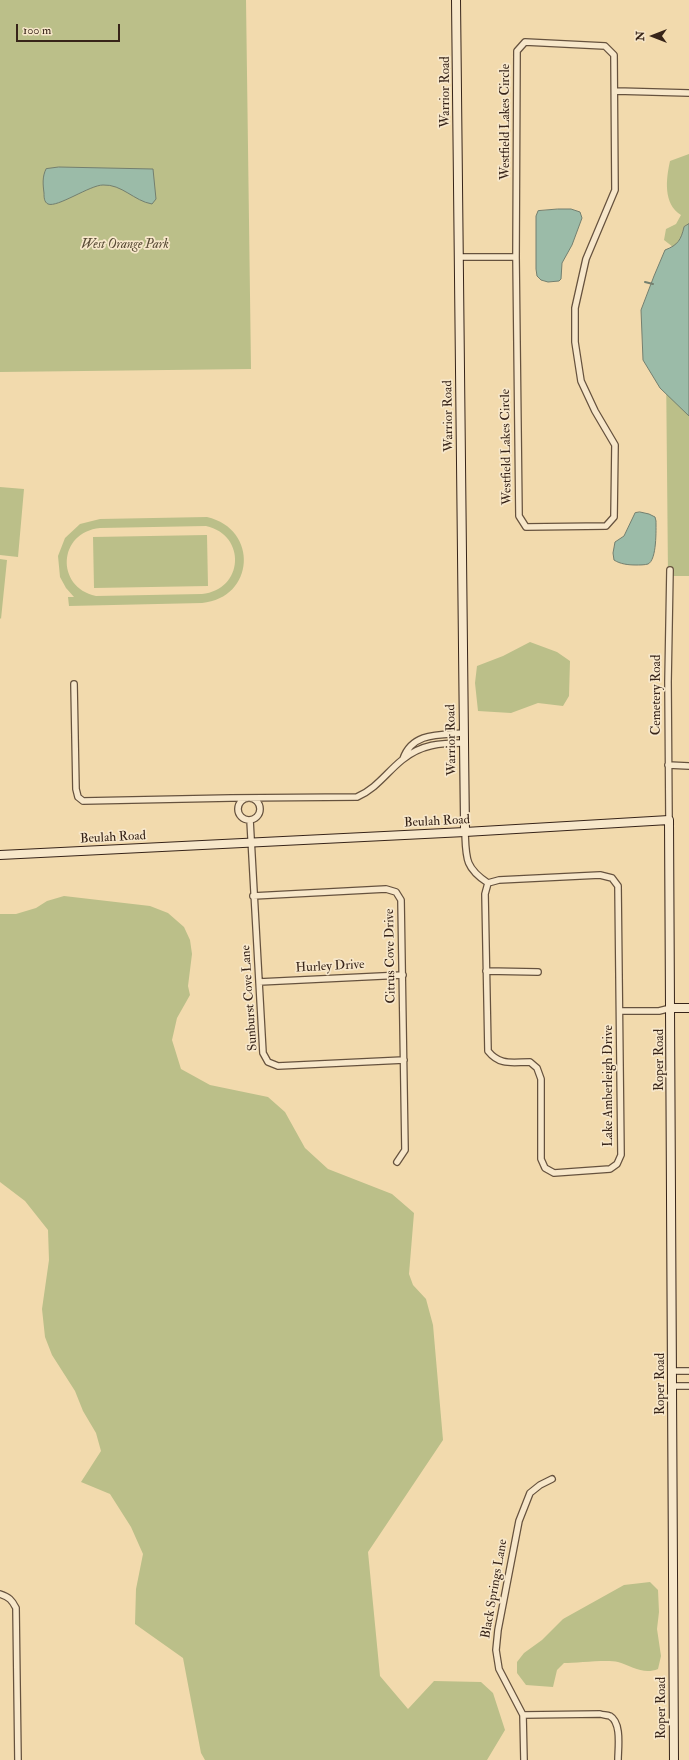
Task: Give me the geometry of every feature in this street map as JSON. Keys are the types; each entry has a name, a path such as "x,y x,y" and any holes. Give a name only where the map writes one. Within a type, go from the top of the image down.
{"street":[{"name":"Warrior Road","path":"456,0 465,832"},
{"name":"Westfield Lakes Circle","path":"526,42 605,46 614,55 616,92 615,190 586,259 575,308 575,342 581,381 595,411 615,444 614,516 606,526 526,527 519,516 516,257 517,51 526,42"},
{"path":"616,92 689,93"},
{"path":"459,257 516,257"},
{"name":"Cemetery Road","path":"669,820 668,765 670,570"},
{"path":"74,684 76,789 80,800 83,801 249,797 357,797 368,792 402,759 428,745 439,743 464,743"},
{"path":"402,759 409,746 415,741 427,736 464,733"},
{"path":"668,765 689,766"},
{"path":"249,797 257,801 261,809 257,817 250,820 241,817 238,809 241,801 249,797"},
{"name":"Sunburst Cove Lane","path":"250,820 250,843 263,1054 268,1062 278,1066 404,1060"},
{"path":"669,820 671,1008"},
{"name":"Beulah Road","path":"0,855 465,832 669,820"},
{"path":"465,832 466,856 469,866 478,876 488,883"},
{"name":"Lake Amberleigh Drive","path":"600,875 612,878 618,886 621,1155 617,1164 610,1170 554,1173 546,1168 541,1159 541,1079 537,1068 530,1062 502,1062 494,1058 488,1051 486,971 485,894 488,883 499,880 600,875"},
{"name":"Citrus Cove Drive","path":"253,896 386,889 396,892 401,900 405,1150 397,1162"},
{"path":"486,971 538,972"},
{"name":"Hurley Drive","path":"259,982 403,975"},
{"path":"620,1011 659,1011 671,1008 689,1008"},
{"name":"Roper Road","path":"671,1008 674,1760"},
{"path":"673,1371 689,1371"},
{"path":"673,1386 689,1386"},
{"name":"Black Springs Lane","path":"524,1760 523,1716 499,1668 496,1650 498,1630 520,1521 530,1493 552,1478"},
{"path":"0,1594 13,1600 16,1608 18,1760"},
{"path":"523,1716 600,1714 610,1716 616,1722 618,1734 618,1760"}],"green space":[{"name":"West Orange Park","path":"0,0 246,0 251,369 0,372"},
{"path":"689,154 689,224 684,227 682,238 673,247 664,240 666,229 676,224 681,215 671,204 667,191 670,161"},
{"path":"666,364 689,364 689,576 668,576"},
{"path":"0,487 24,489 18,557 0,555"},
{"path":"207,517 224,524 236,535 242,548 244,563 241,577 232,589 220,598 202,603 69,606 68,597 74,597 66,588 60,577 58,556 65,538 80,524 100,519","holes":["206,526 219,531 229,540 234,550 235,562 233,573 226,583 216,590 202,594 96,596 83,591 73,582 68,572 67,560 69,549 76,539 86,532 100,528"]},
{"path":"207,535 208,586 94,588 93,537"},
{"path":"0,559 7,560 1,619 0,618"},
{"path":"530,642 557,652 570,661 569,696 563,706 538,703 511,713 478,711 475,683 477,666 503,656"},
{"path":"64,896 150,906 168,913 184,927 190,940 192,954 188,986 190,995 177,1018 172,1040 181,1069 210,1085 268,1097 285,1112 305,1148 328,1169 392,1194 414,1213 409,1274 413,1285 426,1299 433,1325 443,1440 368,1552 380,1676 408,1709 434,1681 481,1682 493,1693 505,1730 487,1760 205,1760 201,1753 183,1658 135,1624 136,1589 143,1554 131,1527 110,1494 81,1482 101,1451 96,1433 83,1411 75,1391 52,1355 45,1337 42,1309 49,1260 48,1230 25,1201 0,1182 0,914 16,914 36,908 47,901"},
{"path":"650,1582 658,1590 659,1612 657,1629 661,1656 658,1669 647,1671 613,1661 564,1663 557,1670 553,1687 526,1685 517,1673 517,1662 524,1653 542,1640 563,1619 624,1585"}],"shaded area":[{"path":"59,167 153,169 156,199 152,204 139,200 116,187 103,185 97,186 59,203 48,204 44,198 44,175 46,169"},
{"path":"571,209 580,212 582,218 572,245 562,263 561,279 559,281 548,282 541,280 537,276 536,216 538,211"},
{"path":"689,224 689,416 660,388 643,360 641,310 665,250 678,242 684,227"},
{"path":"640,512 655,517 656,521 655,544 651,561 648,564 636,565 624,564 614,560 613,553 615,542 624,536 635,513"}],"waterway":[{"path":"645,282 653,284"}]}
